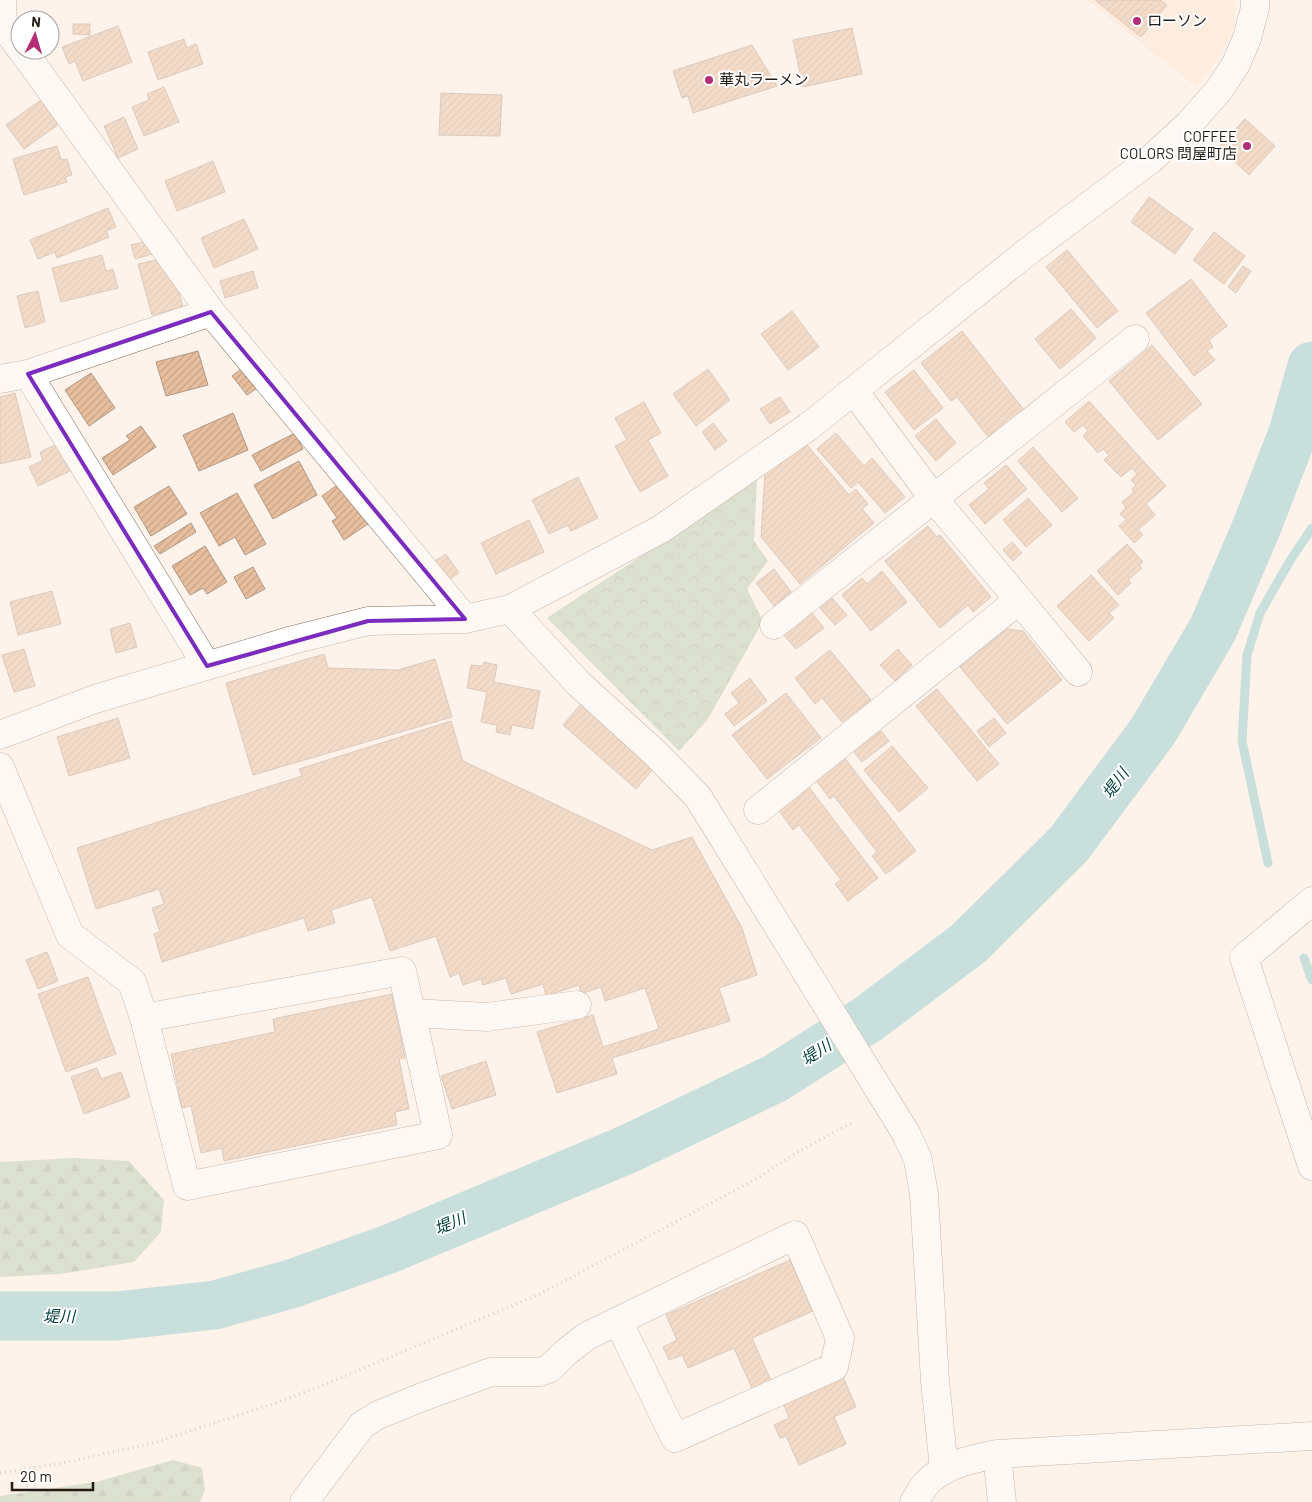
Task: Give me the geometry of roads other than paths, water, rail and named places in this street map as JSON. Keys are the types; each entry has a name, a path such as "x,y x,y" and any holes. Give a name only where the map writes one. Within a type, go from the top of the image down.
{"street":[{"path":"2,0 3,24 10,34"},
{"path":"0,735 95,699 293,640 368,622 465,619 510,610 662,529 808,427 1026,253 1150,160 1189,124 1219,90 1236,64 1247,38 1255,8 1255,0"},
{"path":"29,60 211,312 465,619"},
{"path":"0,379 28,374 211,312"},
{"path":"774,625 1135,339"},
{"path":"28,374 207,666"},
{"path":"854,391 934,499 1078,672"},
{"path":"758,810 1020,600"},
{"path":"510,610 578,682 655,753 698,797 907,1135 918,1160 924,1194 935,1381 944,1469"},
{"path":"0,768 70,935 132,982 144,1018 187,1186 438,1135 402,971 144,1018"},
{"path":"1312,901 1244,958 1312,1166"},
{"path":"412,1013 487,1017 577,1005"},
{"path":"304,1502 362,1425 378,1414 492,1372 540,1372 550,1368 565,1353 587,1336 794,1235 840,1338 834,1367 675,1438 618,1321"},
{"path":"914,1502 925,1485 944,1469 974,1458 997,1454 1312,1436"},
{"path":"997,1454 1002,1502"}],"waterway":[{"name":"堤川","path":"0,1316 116,1316 215,1305 291,1284 389,1249 628,1149 776,1078 868,1019 969,943 1069,844 1153,731 1213,629 1257,526 1293,433 1312,366"},
{"path":"1268,863 1242,741 1247,655 1260,613 1291,559 1312,528"},
{"path":"1304,958 1312,980"}],"place":[{"name":"ローソン","path":"1137,21"},
{"name":"華丸ラーメン","path":"709,80"},
{"name":"COFFEE COLORS 問屋町店","path":"1247,146"}]}
